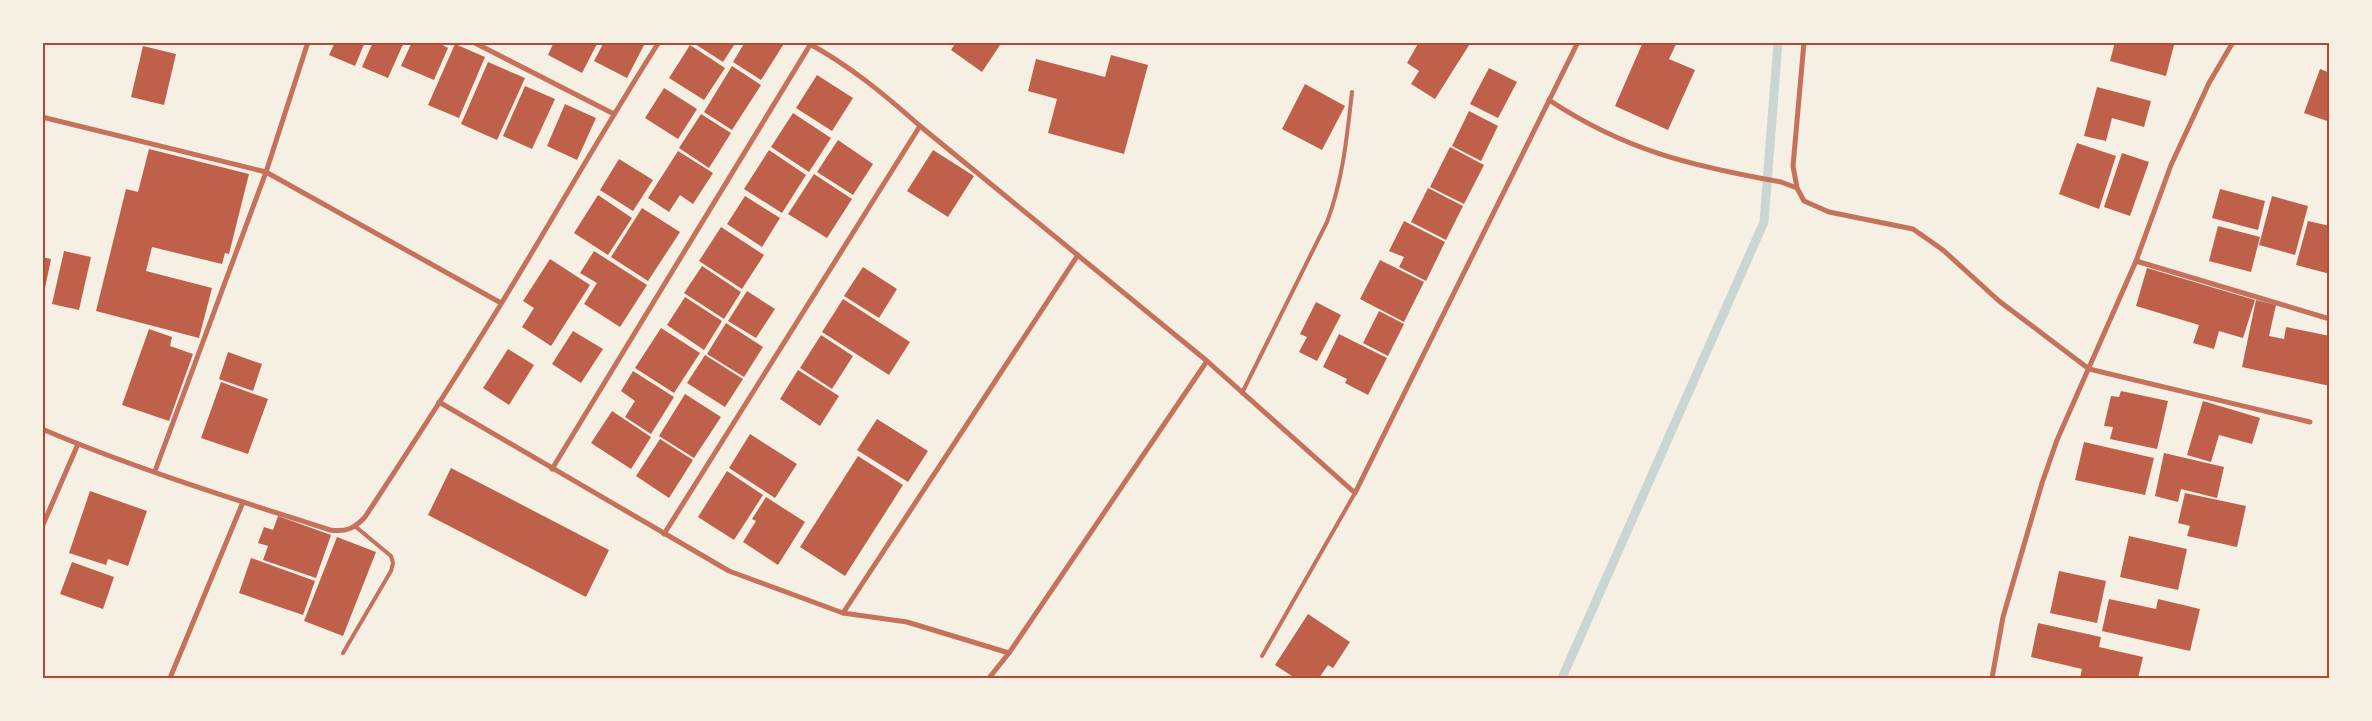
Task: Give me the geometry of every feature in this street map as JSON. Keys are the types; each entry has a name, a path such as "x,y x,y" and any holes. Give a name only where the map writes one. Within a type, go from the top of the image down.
{"street":[{"path":"155,471 266,172 308,42"},
{"path":"473,42 614,114"},
{"path":"42,429 78,444 243,502 330,530 344,531 356,527 365,518 439,402 501,303 614,114 660,42"},
{"path":"552,469 808,44 848,66 872,84 920,126 1207,361 1355,493 1578,42"},
{"path":"1804,42 1793,166 1797,188 1804,201 1829,212 1882,221 1913,229 1943,250 1999,301 2089,369 2310,422"},
{"path":"1992,678 2003,618 2042,483 2058,440 2136,261 2171,165 2209,83 2233,42"},
{"path":"1549,100 1577,119 1615,138 1678,161 1714,170 1781,182 1797,188"},
{"path":"42,117 266,172 501,303"},
{"path":"664,534 920,126"},
{"path":"843,613 1078,255"},
{"path":"2136,261 2330,319"},
{"path":"989,678 1009,653 1207,361"},
{"path":"439,402 729,571 843,613 907,622 1009,653"},
{"path":"42,527 78,444"},
{"path":"170,678 243,502"}],"lane":[{"path":"1242,393 1328,222 1337,197 1342,170 1352,92"},
{"path":"1262,656 1355,493"},
{"path":"343,654 391,571 393,563 391,556 356,527"}],"building":[{"path":"335,42 365,42 355,66 329,55"},
{"path":"373,42 404,42 388,78 362,67"},
{"path":"412,42 437,42 448,48 434,80 401,66"},
{"path":"554,42 598,42 582,73 548,55"},
{"path":"604,42 640,42 644,45 627,78 594,61"},
{"path":"696,42 736,42 723,62 695,44"},
{"path":"745,42 785,42 761,80 733,62"},
{"path":"956,42 1002,42 982,72 951,50"},
{"path":"1419,42 1471,42 1435,99 1411,84 1419,71 1407,63"},
{"path":"1643,42 1677,42 1669,59 1695,70 1668,130 1615,106"},
{"path":"2115,42 2163,42 2174,45 2166,76 2110,61"},
{"path":"455,44 485,57 459,118 428,105"},
{"path":"690,45 725,68 704,100 669,78"},
{"path":"143,46 176,54 164,105 131,97"},
{"path":"1111,55 1148,65 1124,154 1048,133 1057,99 1028,91 1036,59 1105,77"},
{"path":"488,62 525,78 497,140 461,124"},
{"path":"732,66 761,85 732,130 704,112"},
{"path":"1489,68 1517,82 1498,118 1470,104"},
{"path":"2320,69 2330,73 2330,122 2304,113"},
{"path":"817,75 853,98 832,131 796,108"},
{"path":"1305,84 1345,106 1322,150 1282,129"},
{"path":"525,86 555,99 532,149 503,136"},
{"path":"2097,87 2151,101 2144,127 2112,118 2106,141 2084,136"},
{"path":"664,88 697,109 678,139 645,118"},
{"path":"565,104 596,118 577,160 547,146"},
{"path":"1469,111 1498,126 1481,161 1452,146"},
{"path":"793,113 831,138 809,172 771,147"},
{"path":"701,114 731,133 709,168 679,148"},
{"path":"838,140 873,164 853,195 817,172"},
{"path":"2077,143 2116,156 2099,209 2059,194"},
{"path":"1450,147 1484,165 1464,204 1430,187"},
{"path":"149,149 249,174 229,254 225,253 222,264 152,247 146,271 212,288 199,338 96,311 126,189 138,192"},
{"path":"769,150 806,175 782,213 744,189"},
{"path":"933,150 974,176 948,217 907,191"},
{"path":"678,151 713,173 693,204 680,195 669,212 648,198"},
{"path":"2122,153 2149,162 2130,216 2104,207"},
{"path":"619,159 653,180 633,211 600,190"},
{"path":"814,174 852,199 827,238 788,214"},
{"path":"1428,188 1463,206 1446,240 1411,222"},
{"path":"2220,189 2265,201 2258,230 2212,218"},
{"path":"598,195 632,218 608,255 574,233"},
{"path":"745,196 780,218 762,247 727,224"},
{"path":"2272,196 2308,206 2295,255 2259,245"},
{"path":"642,208 680,232 648,281 611,257"},
{"path":"1404,221 1445,242 1426,281 1399,267 1404,257 1389,251"},
{"path":"2308,221 2330,226 2330,274 2296,265"},
{"path":"2218,226 2260,237 2251,272 2209,261"},
{"path":"721,227 764,255 742,289 699,261"},
{"path":"64,251 91,257 79,310 52,304"},
{"path":"594,251 647,285 620,327 584,304 597,283 580,273"},
{"path":"42,257 51,259 45,288 42,288"},
{"path":"550,259 590,285 551,346 522,327 534,308 523,301"},
{"path":"1380,260 1424,282 1404,322 1360,299"},
{"path":"702,266 741,292 724,319 684,293"},
{"path":"863,267 897,289 879,318 844,296"},
{"path":"2147,268 2255,300 2243,338 2219,331 2214,349 2193,343 2199,325 2136,306"},
{"path":"747,291 775,309 756,338 728,321"},
{"path":"685,297 722,321 704,350 667,325"},
{"path":"843,299 910,342 889,375 822,332"},
{"path":"2256,300 2276,305 2269,336 2284,339 2286,327 2330,336 2330,386 2242,367"},
{"path":"1316,302 1341,315 1317,361 1299,352 1307,337 1300,334"},
{"path":"1379,311 1404,324 1388,356 1363,343"},
{"path":"726,323 763,347 744,377 707,354"},
{"path":"661,328 700,353 674,393 635,368"},
{"path":"149,329 172,337 170,346 193,354 169,421 122,405"},
{"path":"573,331 603,349 581,383 552,364"},
{"path":"1339,334 1387,358 1368,395 1345,383 1347,379 1323,367"},
{"path":"821,335 853,356 832,389 800,368"},
{"path":"508,349 534,365 509,405 483,388"},
{"path":"228,352 262,364 253,391 219,379"},
{"path":"705,355 743,379 725,407 687,383"},
{"path":"798,370 839,396 820,426 780,399"},
{"path":"633,371 674,397 651,434 625,417 635,401 621,391"},
{"path":"221,382 268,399 248,454 201,438"},
{"path":"2121,391 2168,401 2157,449 2110,439 2113,427 2104,426 2111,396 2119,397"},
{"path":"685,394 721,417 694,458 659,436"},
{"path":"2203,401 2260,418 2252,444 2219,435 2211,462 2187,455"},
{"path":"612,411 651,437 631,469 591,443"},
{"path":"877,419 928,451 908,482 857,450"},
{"path":"750,434 797,464 775,498 729,468"},
{"path":"660,439 693,460 669,498 636,476"},
{"path":"2084,442 2154,458 2145,495 2075,480"},
{"path":"2164,453 2224,467 2217,498 2181,489 2178,502 2155,496"},
{"path":"858,456 903,485 845,576 800,547"},
{"path":"451,468 609,550 586,597 428,515"},
{"path":"727,471 763,495 734,540 698,517"},
{"path":"90,491 147,511 128,566 108,559 106,565 69,553"},
{"path":"2185,493 2246,506 2237,547 2187,536 2190,526 2178,523"},
{"path":"766,497 805,522 778,565 743,542 756,521 752,519"},
{"path":"278,516 331,535 316,578 263,560 268,546 258,543 264,527 273,530"},
{"path":"2129,536 2187,549 2178,590 2120,577"},
{"path":"337,537 376,552 343,636 304,621"},
{"path":"251,558 315,581 303,615 239,593"},
{"path":"72,562 114,577 103,609 60,594"},
{"path":"2059,571 2106,581 2097,623 2050,613"},
{"path":"2109,599 2156,609 2158,599 2200,609 2190,651 2102,631"},
{"path":"1308,614 1350,642 1333,668 1328,665 1319,678 1295,678 1275,665"},
{"path":"2038,623 2101,637 2099,647 2143,657 2138,678 2080,678 2082,669 2031,657"}],"waterway":[{"path":"1562,678 1764,222 1778,42"}]}
